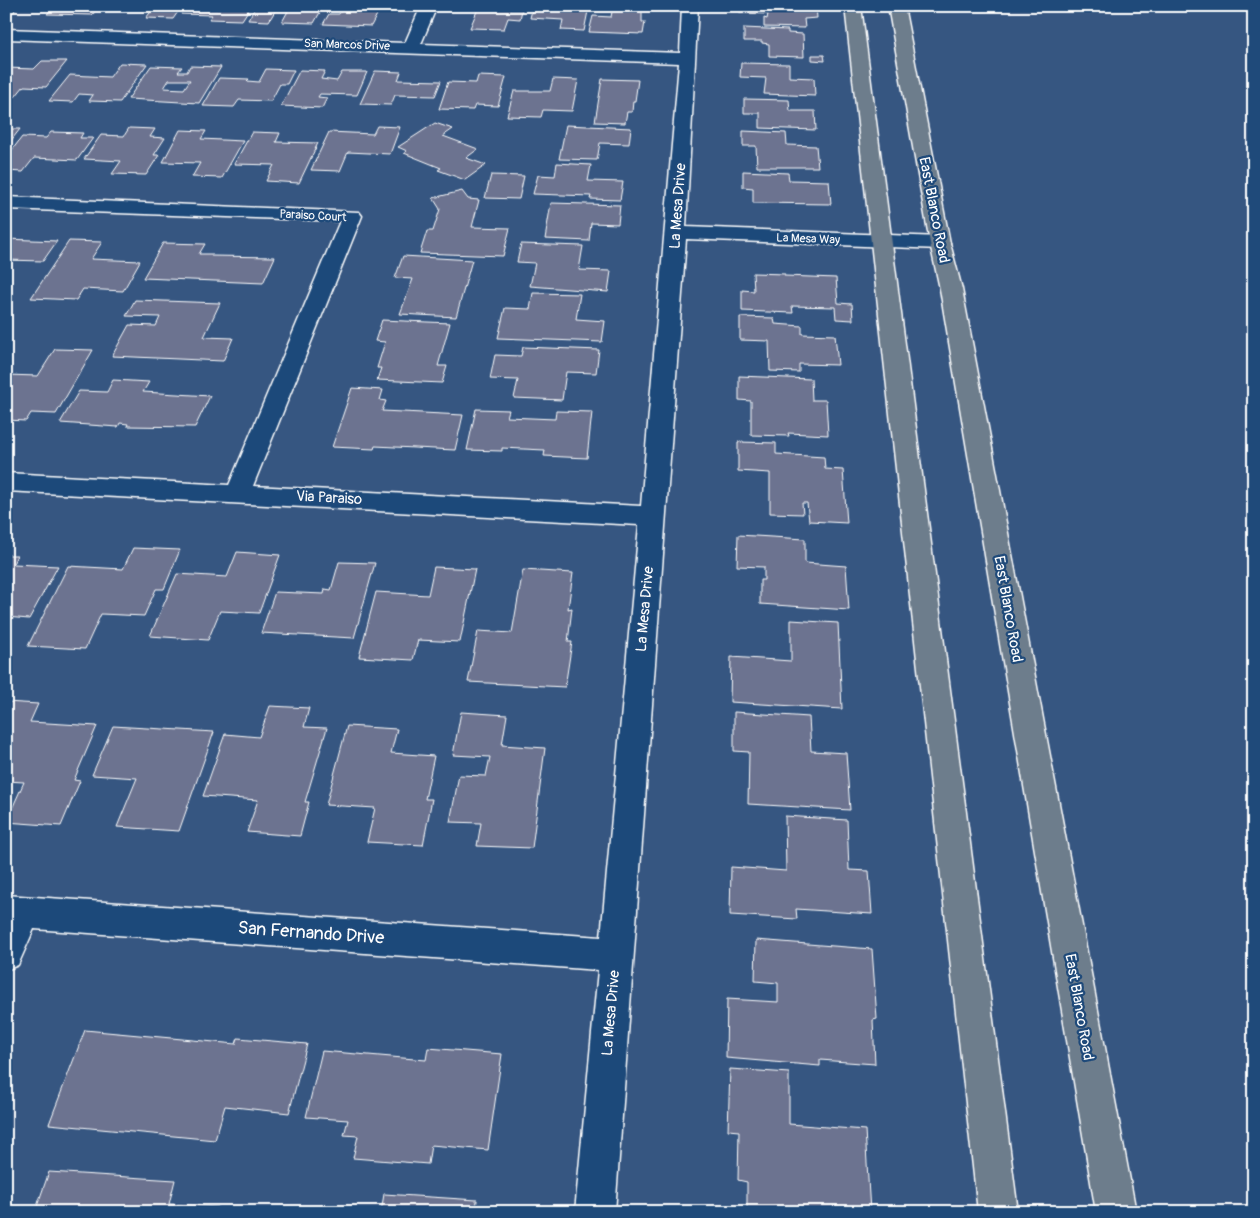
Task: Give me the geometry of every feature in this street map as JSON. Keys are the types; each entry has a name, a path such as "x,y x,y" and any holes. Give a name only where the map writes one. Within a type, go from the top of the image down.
{"highway":[{"path":"853,6 998,1212"},
{"name":"East Blanco Road","path":"896,6 940,242 951,289 1116,1212"}],"street":[{"path":"6,9 9,6"},
{"path":"411,48 429,6"},
{"name":"La Mesa Drive","path":"595,1212 676,233 690,6"},
{"name":"San Marcos Drive","path":"6,34 688,58"},
{"name":"Paraiso Court","path":"6,203 352,216 238,493"},
{"name":"La Mesa Way","path":"676,233 880,242 940,242"},
{"name":"Via Paraiso","path":"6,482 652,516"},
{"path":"6,954 15,911"},
{"name":"San Fernando Drive","path":"15,911 616,956"}],"building":[{"path":"54,6 99,7 92,15 47,14"},
{"path":"118,6 182,6 173,19 146,18 153,9"},
{"path":"187,6 207,6 206,9 217,9 219,6 251,6 242,20 209,19 212,15 181,14"},
{"path":"256,6 323,7 314,23 282,22 288,11 275,11 269,21 248,20"},
{"path":"344,6 381,7 371,26 323,24 329,14 339,14"},
{"path":"479,6 511,6 510,10 522,10 520,19 508,18 504,29 470,28"},
{"path":"533,6 589,6 584,31 561,30 563,20 530,18"},
{"path":"613,6 642,6 642,22 645,22 643,34 589,32 593,16 611,17"},
{"path":"741,6 816,6 817,18 804,19 805,28 764,27 764,18 767,19 768,14 740,13"},
{"path":"744,28 788,30 788,33 803,34 804,57 769,56 769,44 762,43 762,41 744,41"},
{"path":"812,55 824,55 825,61 812,60"},
{"path":"42,61 67,61 46,87 24,86 15,97 6,97 6,68 34,69"},
{"path":"120,63 147,64 120,102 89,101 93,95 79,94 73,102 49,101 70,75 110,77"},
{"path":"741,63 789,64 789,77 814,78 815,96 764,94 766,78 740,77"},
{"path":"151,66 182,67 178,72 187,72 190,66 221,67 199,103 128,99","holes":["169,80 190,80 184,89 164,88"]},
{"path":"266,69 294,70 287,84 280,84 271,101 239,100 234,107 203,106 219,78 249,79 247,81 259,82"},
{"path":"300,70 325,71 321,79 337,81 342,72 367,72 357,95 320,94 318,97 327,98 322,108 281,106"},
{"path":"375,71 401,72 398,80 441,81 435,96 395,95 391,105 360,104"},
{"path":"478,76 506,77 498,106 475,105 473,110 439,109 448,82 476,83"},
{"path":"553,79 578,80 572,111 543,110 541,117 507,116 514,91 550,91"},
{"path":"602,79 638,80 632,112 627,112 625,123 595,122"},
{"path":"744,99 789,100 790,111 815,111 816,130 760,128 760,113 744,113"},
{"path":"435,123 453,129 443,136 478,149 466,158 486,165 465,180 438,170 441,168 404,153 407,151 398,147"},
{"path":"566,125 631,128 629,144 600,143 597,160 559,159"},
{"path":"377,126 400,127 390,154 348,152 340,171 311,170 329,132 373,134"},
{"path":"129,128 155,129 150,137 165,138 154,155 159,155 146,175 112,174 121,161 84,159 101,135 124,136"},
{"path":"6,129 20,129 6,147"},
{"path":"180,130 206,131 201,139 243,141 222,178 192,177 200,163 163,162"},
{"path":"743,131 786,133 787,145 816,146 818,167 757,167 756,146 743,146"},
{"path":"51,132 83,133 80,138 93,138 77,160 34,158 23,172 6,171 6,154 9,154 22,137 46,138"},
{"path":"252,132 280,133 276,142 318,143 299,183 266,181 274,165 234,164"},
{"path":"557,163 591,165 588,181 623,182 620,200 590,199 591,196 533,194 538,175 555,176"},
{"path":"743,171 788,173 789,180 829,181 831,204 753,203 753,188 743,187"},
{"path":"491,175 524,176 519,199 485,198"},
{"path":"462,191 468,199 479,200 472,227 510,228 503,256 420,253 427,231 433,231 440,209 433,198"},
{"path":"551,203 620,205 618,224 591,223 589,241 545,239"},
{"path":"6,239 57,241 43,261 6,260"},
{"path":"69,241 102,242 91,259 140,261 123,291 83,289 76,300 31,298"},
{"path":"163,243 205,244 199,254 213,254 211,256 275,257 263,283 143,278"},
{"path":"521,244 583,246 579,270 611,271 608,292 530,286 535,263 517,262"},
{"path":"403,256 472,260 456,317 400,314 413,279 395,278"},
{"path":"753,273 836,278 838,303 852,304 853,320 836,319 835,307 792,306 793,313 742,311 742,290 754,291"},
{"path":"533,293 580,294 576,319 605,321 602,342 498,338 505,308 530,309"},
{"path":"135,300 220,303 204,337 233,338 223,361 112,356 129,325 156,326 160,317 126,316"},
{"path":"740,317 774,318 775,324 802,326 802,334 835,335 838,365 799,364 799,372 770,371 769,341 740,340"},
{"path":"382,320 450,323 438,366 447,366 442,383 377,380 381,368 377,368 385,342 375,341"},
{"path":"523,347 599,350 596,373 566,372 562,400 514,398 518,380 490,379 495,355 521,356"},
{"path":"55,349 93,350 56,414 31,413 26,421 6,420 6,375 38,376"},
{"path":"739,376 811,379 812,400 826,400 828,435 788,433 789,436 751,435 751,401 739,400"},
{"path":"113,380 149,382 143,392 210,396 195,427 127,426 128,424 120,423 118,427 60,423 79,391 107,392"},
{"path":"352,388 383,390 380,400 386,401 382,411 463,415 455,450 375,446 374,449 332,447"},
{"path":"476,409 509,410 507,417 555,419 556,411 592,412 587,458 544,456 545,450 502,448 502,451 467,450"},
{"path":"738,442 776,443 776,454 824,457 825,469 843,470 847,523 809,521 807,503 802,503 803,514 770,513 770,473 738,471"},
{"path":"738,535 805,539 805,563 846,566 849,610 760,604 760,580 764,580 764,567 737,566"},
{"path":"133,548 180,550 164,589 156,589 144,616 101,614 85,649 28,646 68,566 123,569"},
{"path":"237,552 280,555 259,613 220,611 208,640 150,636 177,574 227,577"},
{"path":"6,555 17,555 13,564 58,566 29,619 6,617"},
{"path":"339,562 375,563 354,638 261,633 275,592 324,594 325,589 331,590"},
{"path":"434,567 475,569 460,642 418,640 413,660 359,657 376,592 428,595"},
{"path":"523,570 573,573 568,609 572,608 568,642 572,642 565,687 468,682 478,631 512,633"},
{"path":"791,620 838,623 842,709 730,702 731,657 791,661"},
{"path":"6,702 38,704 30,722 97,726 74,780 80,781 61,826 6,822 24,782 6,781"},
{"path":"270,706 309,708 304,727 327,728 305,802 309,802 300,836 247,832 258,800 203,796 225,734 259,737"},
{"path":"461,712 507,715 502,745 545,748 532,848 477,846 481,823 450,822 459,775 486,776 490,757 453,755"},
{"path":"734,712 809,717 811,751 846,753 850,810 748,804 749,752 734,751"},
{"path":"113,726 214,732 179,831 117,827 137,778 92,775"},
{"path":"347,726 397,729 391,753 434,756 425,799 432,799 423,845 367,842 375,808 326,805"},
{"path":"785,816 847,820 849,870 869,871 872,914 796,909 797,919 730,915 731,867 786,871"},
{"path":"756,940 872,949 877,1019 873,1020 875,1064 820,1060 820,1066 726,1058 727,999 778,1002 778,983 755,981"},
{"path":"85,1030 236,1044 238,1038 307,1044 289,1113 225,1106 215,1140 49,1124"},
{"path":"428,1048 502,1054 488,1150 431,1145 428,1164 353,1158 358,1136 344,1135 348,1120 306,1117 322,1051 426,1060"},
{"path":"730,1069 789,1073 789,1124 865,1130 870,1212 747,1212 747,1182 738,1180 739,1131 728,1130"},
{"path":"49,1172 175,1180 169,1204 218,1207 217,1212 35,1212"},
{"path":"384,1194 477,1200 476,1212 381,1212"}]}
